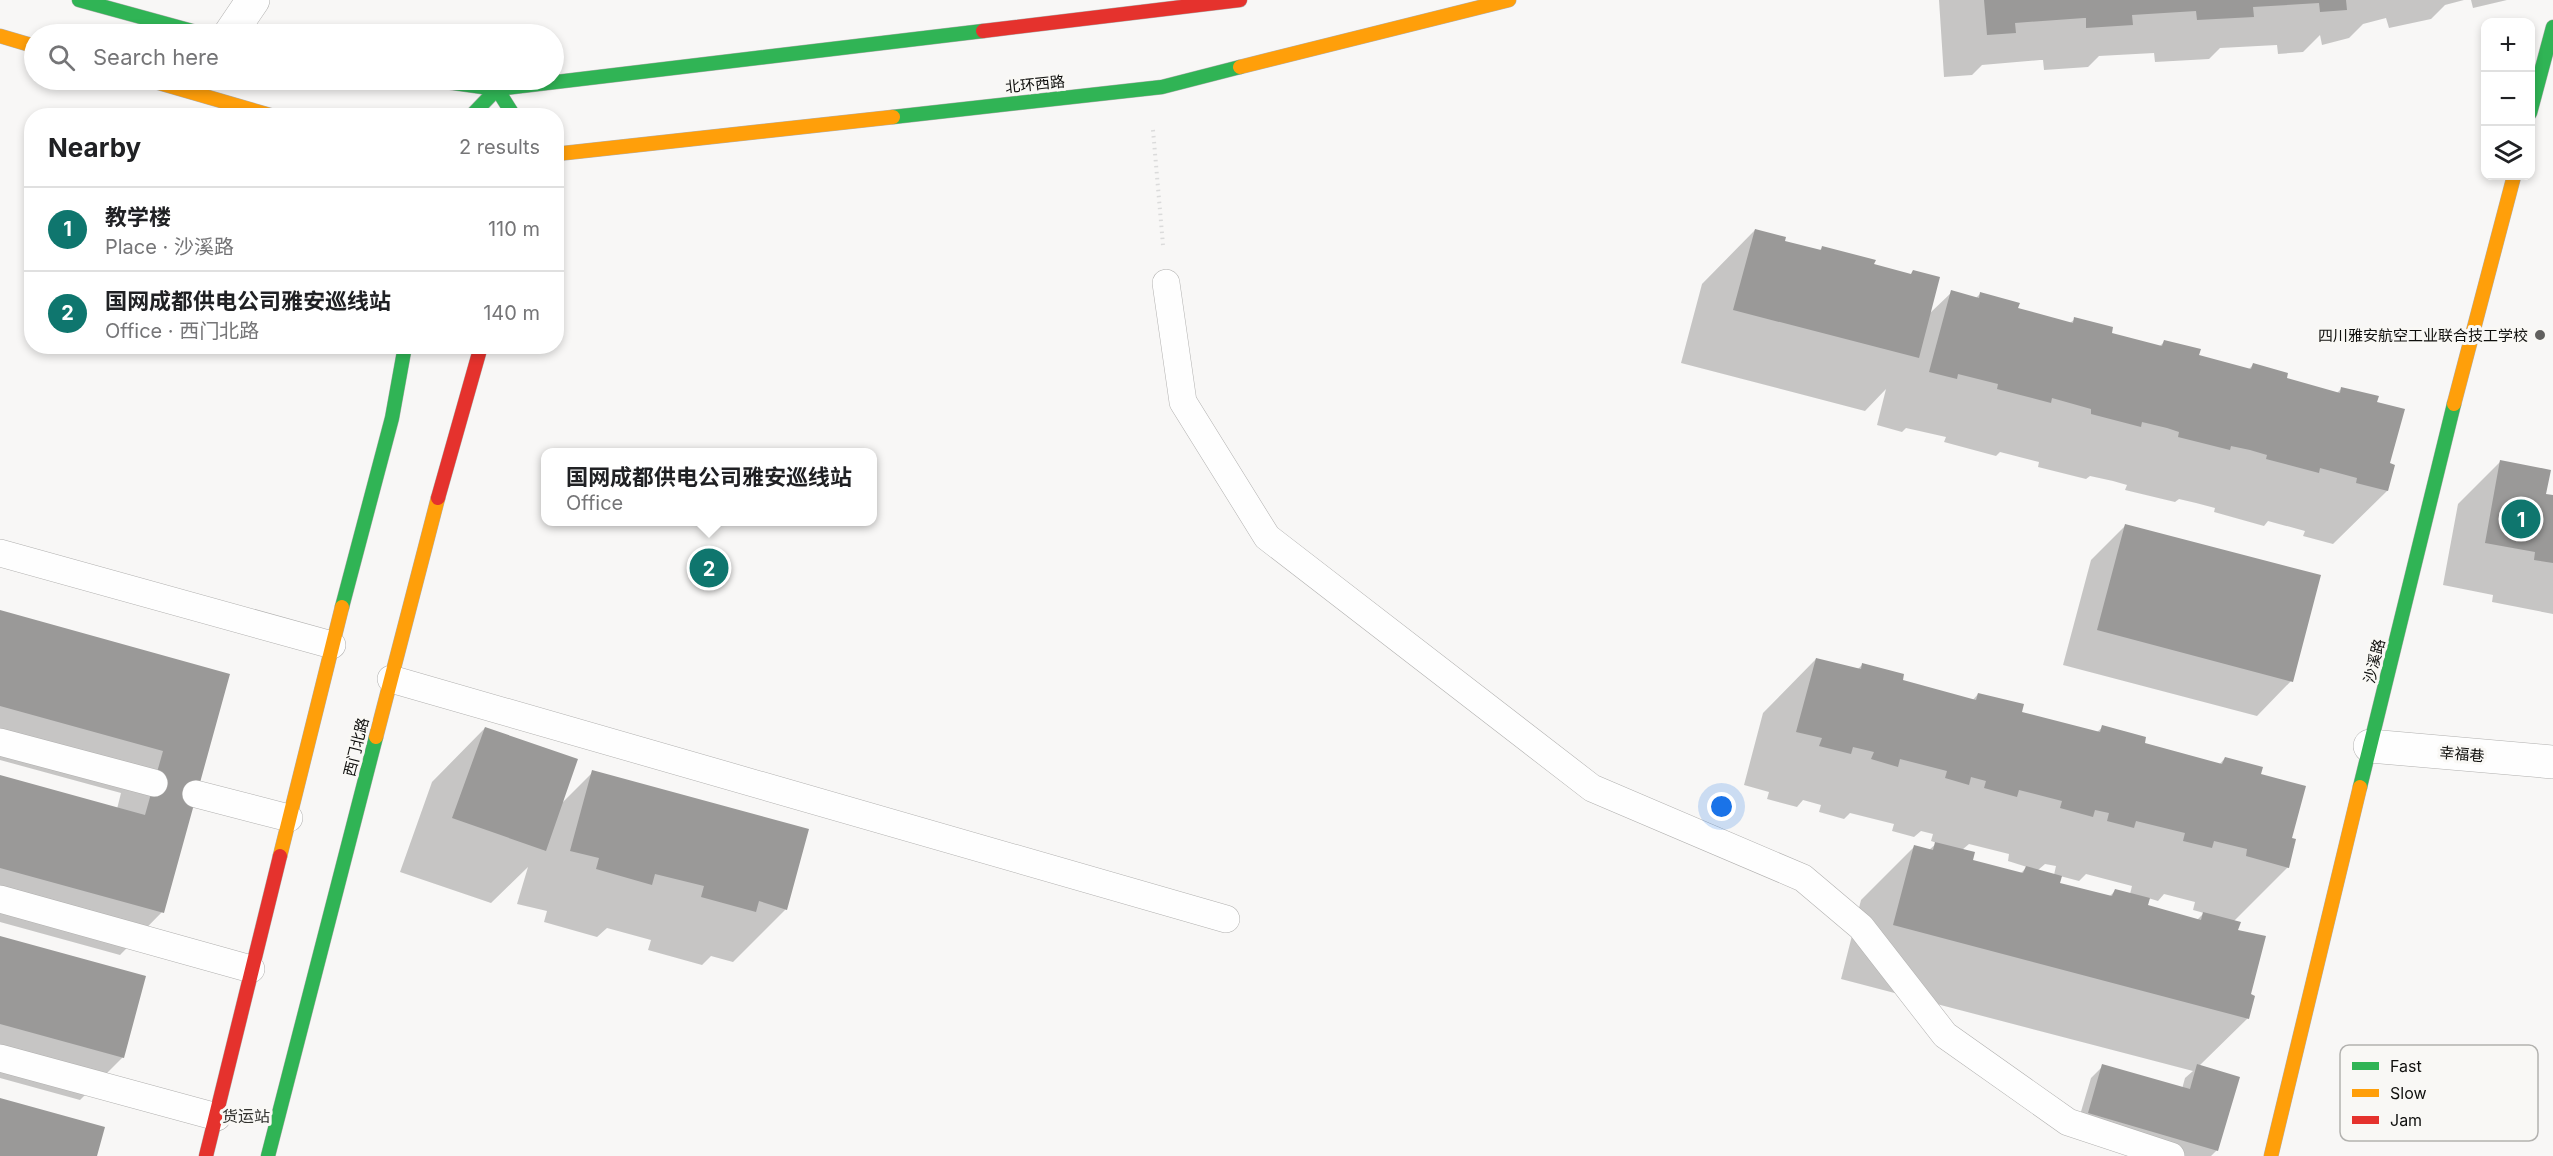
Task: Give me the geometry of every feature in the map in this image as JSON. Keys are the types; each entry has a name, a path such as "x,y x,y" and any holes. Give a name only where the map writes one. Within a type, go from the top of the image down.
{"main road":[{"path":"79,0 167,24"},
{"path":"564,81 1240,0"},
{"name":"北环西路","path":"564,153 1162,87 1509,0"},
{"path":"2535,94 2553,27"},
{"path":"0,36 24,43"},
{"path":"183,90 245,108"},
{"path":"479,108 496,90"},
{"path":"498,90 509,108"},
{"name":"沙溪路","path":"2271,1156 2430,498 2513,180"},
{"path":"206,1156 332,645 392,418 404,354"},
{"name":"西门北路","path":"268,1156 456,428 479,354"}],"street":[{"path":"237,24 253,0"},
{"name":"幸福巷","path":"2370,746 2553,762"}],"lane":[{"path":"1166,283 1183,402 1266,537 1592,788 1803,878 1861,927 1945,1035 2068,1122 2172,1156"},
{"path":"0,553 332,645"},
{"path":"391,678 1226,919"},
{"path":"0,742 154,783"},
{"path":"196,794 289,818"},
{"path":"0,899 251,969"},
{"path":"0,1058 217,1118"}],"path":[{"path":"1149,87 1166,283"}],"building":[{"path":"1984,0 2346,0 2347,10 2320,12 2319,3 2253,7 2254,17 2197,20 2196,11 2132,15 2133,25 2086,28 2086,18 2084,18 2015,23 2016,33 1987,35"},
{"path":"1755,229 1786,237 1785,241 1821,250 1822,246 1876,260 1874,264 1911,274 1913,270 1940,277 1919,358 1733,310"},
{"path":"1951,290 1979,298 1980,292 2020,303 2018,308 2073,323 2074,317 2113,327 2112,333 2162,346 2164,340 2201,349 2199,355 2251,369 2253,363 2288,373 2287,378 2340,393 2341,387 2379,396 2377,402 2405,409 2390,463 2395,465 2388,491 2356,483 2357,478 2320,468 2319,473 2266,459 2267,455 2250,450 2231,446 2230,450 2178,437 2179,432 2167,428 2142,422 2141,427 2091,414 2091,409 2052,398 2051,403 1997,389 1998,384 1958,374 1957,379 1929,372"},
{"path":"2500,460 2551,470 2546,494 2553,495 2553,563 2534,560 2535,552 2485,543"},
{"path":"2125,524 2321,575 2293,682 2097,630"},
{"path":"0,610 230,674 164,913 0,868 0,775 145,815 163,751 0,706"},
{"path":"1816,658 1861,669 1862,663 1904,674 1903,680 1976,700 1978,693 2024,704 2022,712 2100,732 2102,725 2146,737 2145,743 2222,764 2225,757 2263,767 2261,774 2306,786 2292,838 2296,839 2289,868 2246,856 2247,849 2214,841 2212,848 2183,841 2185,833 2136,821 2134,828 2107,821 2109,813 2095,810 2093,817 2060,808 2062,801 2019,790 2017,797 1984,788 1986,781 1971,777 1969,785 1945,778 1947,771 1900,759 1898,767 1871,759 1874,752 1853,747 1851,754 1819,746 1822,738 1796,732"},
{"path":"485,727 578,759 546,851 452,818"},
{"path":"592,770 809,829 787,910 759,901 756,912 701,897 704,886 655,874 652,885 596,869 599,858 570,851"},
{"path":"1935,842 1975,852 1973,860 2023,873 2026,866 2062,876 2060,883 2112,896 2115,889 2150,898 2148,905 2201,920 2203,912 2241,922 2238,930 2266,936 2251,994 2255,996 2249,1019 1893,925 1914,845 1933,850"},
{"path":"0,936 146,976 124,1058 0,1024"},
{"path":"2102,1064 2190,1089 2197,1064 2240,1077 2218,1151 2088,1113"},
{"path":"0,1098 105,1127 97,1156 0,1156"}],"traffic: fast":[{"path":"79,0 167,24"},
{"path":"2535,94 2553,27"},
{"path":"564,81 983,31"},
{"path":"893,117 1162,87 1240,67"},
{"path":"479,108 496,90"},
{"path":"498,90 509,108"},
{"path":"342,607 392,418 404,354"},
{"path":"2360,787 2454,404"},
{"path":"268,1156 376,737"}],"traffic: slow":[{"path":"1240,67 1509,0"},
{"path":"0,36 24,43"},
{"path":"183,90 245,108"},
{"path":"564,153 893,117"},
{"path":"2454,404 2513,180"},
{"path":"376,737 438,498"},
{"path":"280,856 342,607"},
{"path":"2271,1156 2360,787"}],"traffic: jam":[{"path":"983,31 1240,0"},
{"path":"438,498 479,354"},
{"path":"206,1156 280,856"}],"place":[{"name":"四川雅安航空工业联合技工学校","path":"2540,335"},
{"name":"教学楼","path":"2521,519"},
{"name":"国网成都供电公司雅安巡线站","path":"709,568"}],"district":[{"name":"货运站","path":"246,1116"}]}
